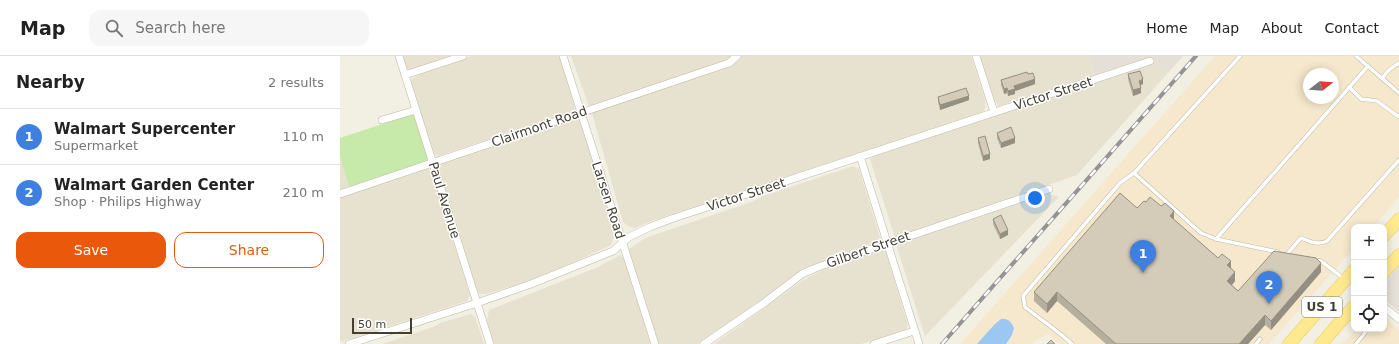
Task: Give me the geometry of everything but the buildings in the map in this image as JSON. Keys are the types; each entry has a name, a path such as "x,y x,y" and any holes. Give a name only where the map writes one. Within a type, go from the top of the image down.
{"main road":[{"path":"1387,233 1399,220"},
{"path":"1387,269 1399,256"},
{"name":"US 1","path":"1289,344 1351,273"},
{"name":"US 1","path":"1321,344 1351,315"}],"street":[{"name":"Paul Avenue","path":"399,56 490,344"},
{"path":"405,75 463,56"},
{"name":"Larsen Road","path":"563,56 655,344"},
{"name":"Clairmont Road","path":"340,194 729,63 737,56"},
{"path":"976,56 994,112"},
{"name":"Victor Street","path":"349,344 531,284 614,251 629,237 671,219 1150,61"},
{"path":"382,120 416,110"},
{"path":"860,156 919,344"},
{"name":"Gilbert Street","path":"704,344 764,303 802,274 887,243 1049,189"},
{"path":"1387,311 1399,319"},
{"path":"874,344 914,331"}],"lane":[{"path":"1072,344 1057,330 1043,322 1025,307 1023,296 1120,183 1134,173 1240,56"},
{"path":"1356,56 1399,93"},
{"path":"1382,78 1390,69 1399,63"},
{"path":"1216,239 1368,66"},
{"path":"1349,87 1361,99 1377,101 1399,117"},
{"path":"1287,254 1300,238 1318,244 1327,242 1399,160"},
{"path":"1134,173 1201,233 1216,239 1294,255"},
{"path":"1308,258 1321,261 1345,280"},
{"path":"1356,344 1365,332"},
{"path":"1256,344 1260,339"}],"shaded area":[{"path":"401,56 453,56 412,70 405,67"},
{"path":"471,56 560,56 575,109 572,112 438,156 433,153 410,84 412,79 421,73"},
{"path":"571,56 732,56 727,61 589,106"},
{"path":"741,56 971,56 986,102 985,108 982,112 654,220 635,228 628,226 623,222 592,113 596,110 730,66 740,60"},
{"path":"979,56 1089,56 1094,75 999,106 994,100"},
{"path":"1089,56 1183,56 1168,73 1151,57 1094,75"},
{"path":"1215,56 1399,56 1399,197 1376,224 1351,224 1351,251 1269,344 1059,344 1048,334 1036,340 1032,344 960,344"},
{"path":"1156,61 1168,73 1077,175 895,238 870,159 875,155"},
{"path":"573,117 580,119 614,229 611,245 533,279 487,294 477,292 438,167 440,163"},
{"path":"340,156 349,187 340,190"},
{"path":"853,166 859,169 880,237 877,242 802,269 763,300 698,344 658,344 628,250 645,238"},
{"path":"426,168 432,172 470,295 467,301 340,342 340,196"},
{"path":"1047,193 1059,197 925,336 896,244"},
{"path":"879,249 886,252 907,322 907,329 861,344 714,344 802,281 826,268"},
{"path":"620,255 624,258 651,344 494,344 487,321 489,310 598,267"},
{"path":"1399,265 1399,312 1387,302 1387,279"},
{"path":"471,314 475,317 484,344 382,344 433,327 440,323"},
{"path":"1387,320 1399,330 1399,344 1339,344 1347,340 1354,332 1387,332"}],"green space":[{"path":"413,114 415,116 428,157 427,161 349,187 340,156 340,138"}],"water":[{"path":"1001,319 1006,319 1009,321 1014,328 1012,335 1006,344 977,344 994,325"}],"railway":[{"path":"942,344 1196,56"}],"place":[{"name":"Walmart Supercenter","path":"1143,273"},
{"name":"Walmart Garden Center","path":"1269,304"}]}
